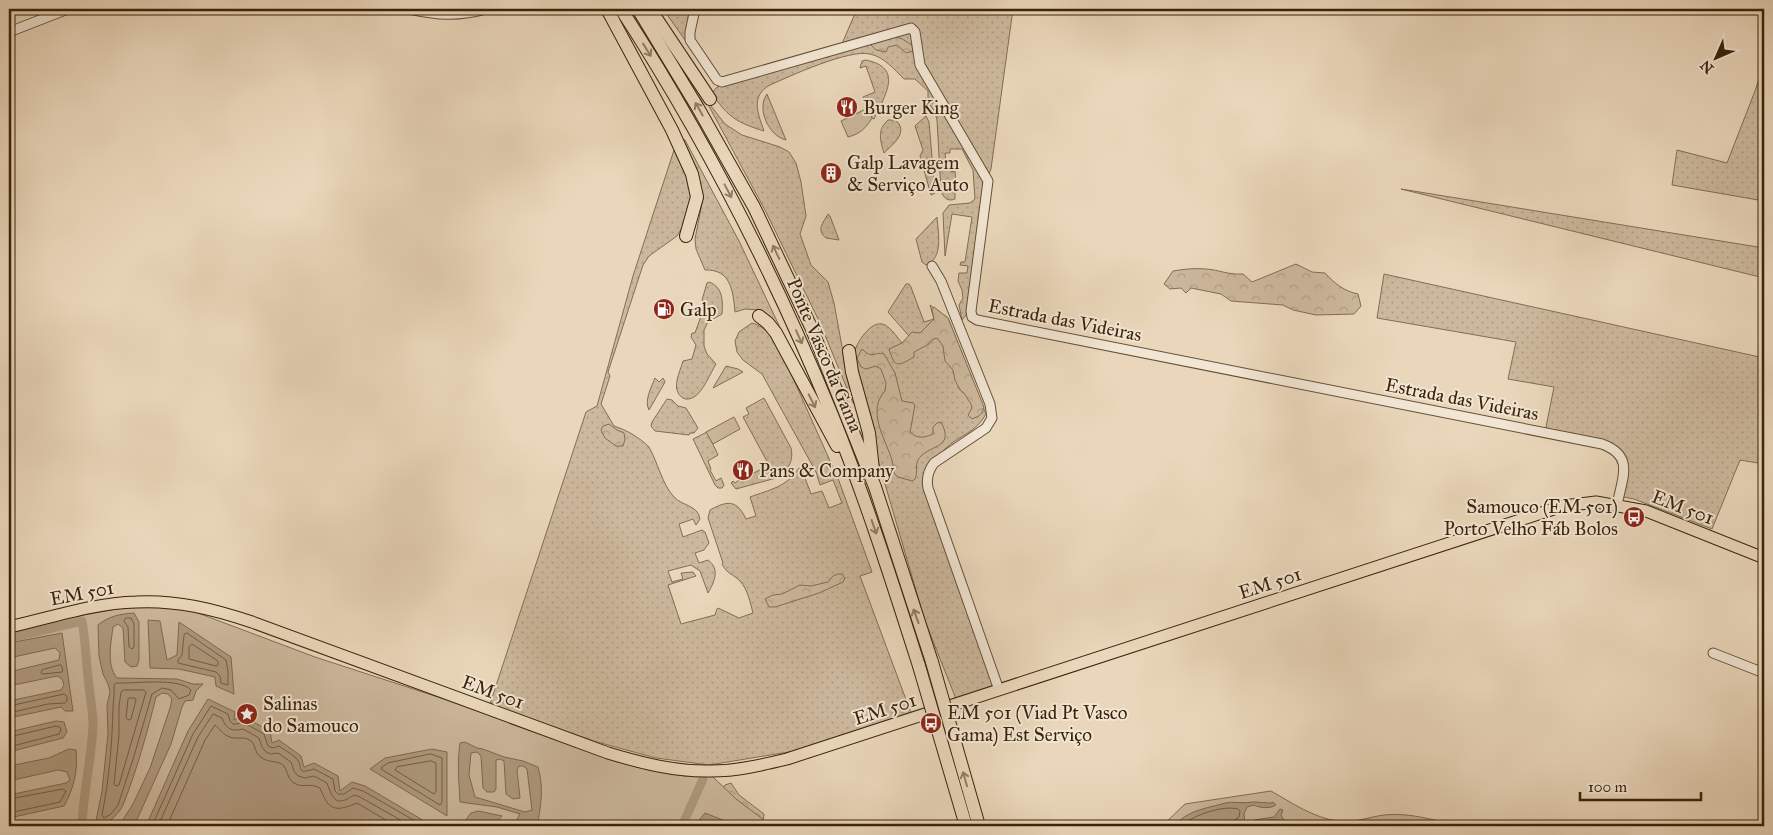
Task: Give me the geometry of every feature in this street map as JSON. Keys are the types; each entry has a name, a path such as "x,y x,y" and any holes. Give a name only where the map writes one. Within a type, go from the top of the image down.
{"highway":[{"path":"608,9 672,130 692,174 697,197 686,236"},
{"name":"Ponte Vasco da Gama","path":"621,9 694,130 753,240 802,345 857,481 885,559 966,826"},
{"name":"Ponte Vasco da Gama","path":"638,9 698,108 754,207 811,327 875,487 932,662 979,826"},
{"path":"650,9 710,99"},
{"path":"759,316 767,321 776,333 857,481"},
{"path":"849,351 852,372 869,433 875,487"}],"main road":[{"name":"EM 501","path":"9,627 93,608 133,602 174,603 214,609 608,753 649,765 711,771 752,767 787,759 1563,506 1596,502 1636,508 1664,517 1764,558"}],"street":[{"path":"9,32 68,9"},
{"path":"409,9 436,14 468,14 486,9"},
{"name":"Estrada das Videiras","path":"695,9 690,40 716,80 722,82 910,28 914,32 920,65 988,181 971,312 972,317 977,320 1602,444 1612,447 1621,455 1624,464 1624,475 1616,505"},
{"path":"932,266 942,281 990,404 992,418 986,428 934,463 929,470 928,488 999,690"},
{"path":"1713,653 1764,673"}],"green space":[{"path":"663,9 693,9 685,40"},
{"path":"857,9 1013,9 989,174 987,175 922,64 917,28 913,24 841,46"},
{"path":"907,32 911,33 914,48 985,183 966,315 962,320 959,305 963,298 958,281 959,273 967,273 968,266 960,265 961,262 965,262 972,217 952,214 945,256 943,213 949,205 970,203 975,199 973,170 962,149 950,149 950,153 945,153 946,163 950,163 951,172 955,171 956,187 955,199 948,200 944,197 941,190 937,120 935,112 925,98 928,99 928,91 915,79 904,79 893,67 870,54 848,55 834,59 764,89 760,94 757,106 764,131 734,118 723,108 712,93 717,87"},
{"path":"894,37 912,45 913,51 906,53 897,45 888,47 886,52 876,50 871,45 871,44"},
{"path":"866,60 878,64 885,69 888,76 886,92 874,119 863,97 875,92 866,66 860,68 862,61"},
{"path":"1764,63 1764,201 1672,185 1677,150 1727,163"},
{"path":"767,94 786,140 774,133 766,121 763,107"},
{"path":"704,97 725,124 742,135 780,147 789,152 796,163 806,216 800,234 811,265 828,282 856,404 853,403 820,323 766,212"},
{"path":"868,108 872,118 870,122 865,128 848,137 841,121"},
{"path":"926,116 929,122 935,193 931,195 920,156 923,150 915,126"},
{"path":"888,120 897,122 901,132 897,140 884,153 881,131"},
{"path":"682,139 685,140 739,241 785,338 759,310 745,309 735,312 731,289 725,277 720,273 705,270 696,249 695,239 703,198"},
{"path":"675,147 689,183 691,199 683,226 677,236 649,256 643,265 608,372 610,376 601,404 614,426 642,440 649,447 663,480 674,497 693,508 699,514 700,519 696,525 693,519 679,524 683,537 702,530 705,532 709,543 704,550 695,553 699,563 708,560 712,564 715,575 708,593 700,571 691,565 668,571 672,582 683,579 681,573 693,572 696,576 668,585 681,624 715,615 718,608 739,618 753,613 745,588 722,564 708,518 710,510 727,503 739,508 746,519 756,516 750,497 783,484 799,468 802,470 811,494 822,491 829,508 842,503 833,480 820,485 816,472 762,374 743,360 737,352 735,341 739,332 752,323 765,330 780,349 839,481 872,572 860,576 911,713 801,750 709,765 656,758 597,742 490,704 586,412 597,406 633,276"},
{"path":"1401,189 1764,248 1764,278"},
{"path":"828,214 839,240 826,238 821,232 821,226"},
{"path":"937,217 938,251 932,262 926,265 922,262 916,239"},
{"path":"1296,264 1312,272 1325,273 1332,281 1348,291 1358,294 1361,306 1354,314 1316,315 1293,310 1283,305 1231,301 1221,294 1191,288 1186,293 1181,288 1170,289 1164,284 1173,271 1177,270 1202,269 1243,274 1252,282"},
{"path":"1384,274 1764,358 1764,464 1740,460 1712,529 1634,499 1618,496 1623,475 1612,447 1545,432 1554,387 1508,379 1516,342 1377,318"},
{"path":"709,282 717,287 722,299 722,314 708,322 704,330 704,346 707,354 716,364 701,391 693,398 686,399 679,395 676,386 683,361 692,359 696,345 691,337 692,333 695,333 706,302 702,300 707,283"},
{"path":"906,284 909,284 911,287 924,322 934,319 930,305 948,318 986,414 977,426 950,444 942,452 934,463 927,479 999,690 958,704 925,621 878,460 853,355 865,333 875,325 885,325 902,343 909,336 888,312"},
{"path":"934,307 948,318 984,407 980,415 972,419 968,415 972,408 971,404 960,390 953,370 945,361 943,346 937,338 914,352 914,357 901,364 895,363 891,355 889,349 902,343 912,332 920,333 934,319 932,310"},
{"path":"862,349 871,355 877,353 884,354 895,373 902,401 915,405 910,432 918,437 927,436 933,434 933,427 941,422 945,431 943,442 922,455 918,460 916,477 912,481 898,477 894,473 892,459 881,432 877,415 877,407 885,391 886,383 881,369 876,366 866,369 861,367 857,358"},
{"path":"726,366 743,372 713,388"},
{"path":"655,378 659,382 663,378 665,382 649,410 647,403"},
{"path":"764,398 791,448 791,461 787,469 776,478 736,489 731,483 733,481 735,483 750,472 752,474 769,465 743,417 749,414 746,408"},
{"path":"667,399 672,400 678,406 686,408 698,428 694,433 689,435 655,431 651,426"},
{"path":"734,417 740,429 713,444 706,432"},
{"path":"609,424 624,433 623,446 616,446 605,438 601,430 603,426"},
{"path":"707,432 718,455 708,461 710,470 716,481 721,478 724,485 722,488 718,488 715,485 693,439"},
{"path":"842,574 845,578 843,582 819,593 775,607 769,607 765,599 773,595 782,594 800,585 811,586 828,582 833,576"},
{"name":"Salinas do Samouco","path":"174,604 315,657 441,698 616,760 650,770 685,776 711,775 736,799 772,826 9,826 9,629 137,605"},
{"path":"731,783 739,795 764,814 763,821 722,789 725,785"},
{"path":"1271,791 1320,817 1338,821 1356,821 1394,814 1461,826 1162,826 1185,804"}],"water":[{"path":"134,613 139,622 139,660 137,666 131,667 125,662 123,628 118,624 113,627 110,660 111,667 117,678 177,679 193,684 203,684 196,691 193,700 185,701 182,707 171,744 134,826 119,826 133,804 150,768 170,708 172,699 168,694 162,693 156,697 137,765 121,808 107,826 95,826 102,791 108,734 107,705 110,692 99,656 98,625 106,619 115,616"},
{"path":"148,620 160,621 167,660 177,655 179,622 231,657 234,694 216,686 215,677 179,669 150,668"},
{"path":"62,633 73,711 65,711 61,707 9,718 9,701 61,690 64,685 62,679 57,676 9,686 9,672 59,660 60,653 55,648 9,658 9,643"},
{"path":"208,699 235,712 234,720 242,716 270,731 272,743 279,740 301,756 304,767 314,763 338,776 340,791 352,782 365,786 431,825 146,826 188,731"},
{"path":"56,721 64,722 67,732 63,738 9,752 9,732"},
{"path":"465,742 477,748 538,767 541,804 537,826 513,826 520,814 497,807 460,802 458,765 460,743","holes":["477,752 481,756 483,788 487,792 494,792 496,789 496,760 504,761 506,794 513,799 520,798 517,770 519,766 527,769 532,810 525,812 475,797 469,775 471,753"]},
{"path":"69,749 76,750 76,772 73,786 64,806 9,818 9,795 66,783 70,780 67,772 58,770 9,781 9,766 49,758"},
{"path":"432,749 447,752 447,816 370,769 385,758"},
{"path":"1228,802 1273,802 1276,805 1268,808 1254,805 1247,807 1244,814 1245,823 1231,826 1175,826 1185,816 1205,808"},
{"path":"1280,809 1283,810 1281,815 1284,820 1310,823 1314,826 1299,824 1285,826 1283,822 1273,820 1265,821 1262,826 1258,826 1254,820 1274,817"},
{"path":"478,811 502,816 494,826 461,826 471,813"},
{"path":"705,813 728,822 731,826 694,826"}],"waterway":[{"path":"9,638 82,621 93,714 91,750 82,826"},
{"path":"682,826 703,779"}],"place":[{"name":"Burger King","path":"847,107"},
{"name":"Galp Lavagem & Serviço Auto","path":"831,173"},
{"name":"Galp","path":"664,309"},
{"name":"Pans & Company","path":"743,470"},
{"name":"Samouco (EM 501) Porto Velho Fáb Bolos","path":"1634,517"},
{"name":"Salinas do Samouco","path":"247,714"},
{"name":"EM 501 (Viad Pt Vasco Gama) Est Serviço","path":"931,723"}]}
